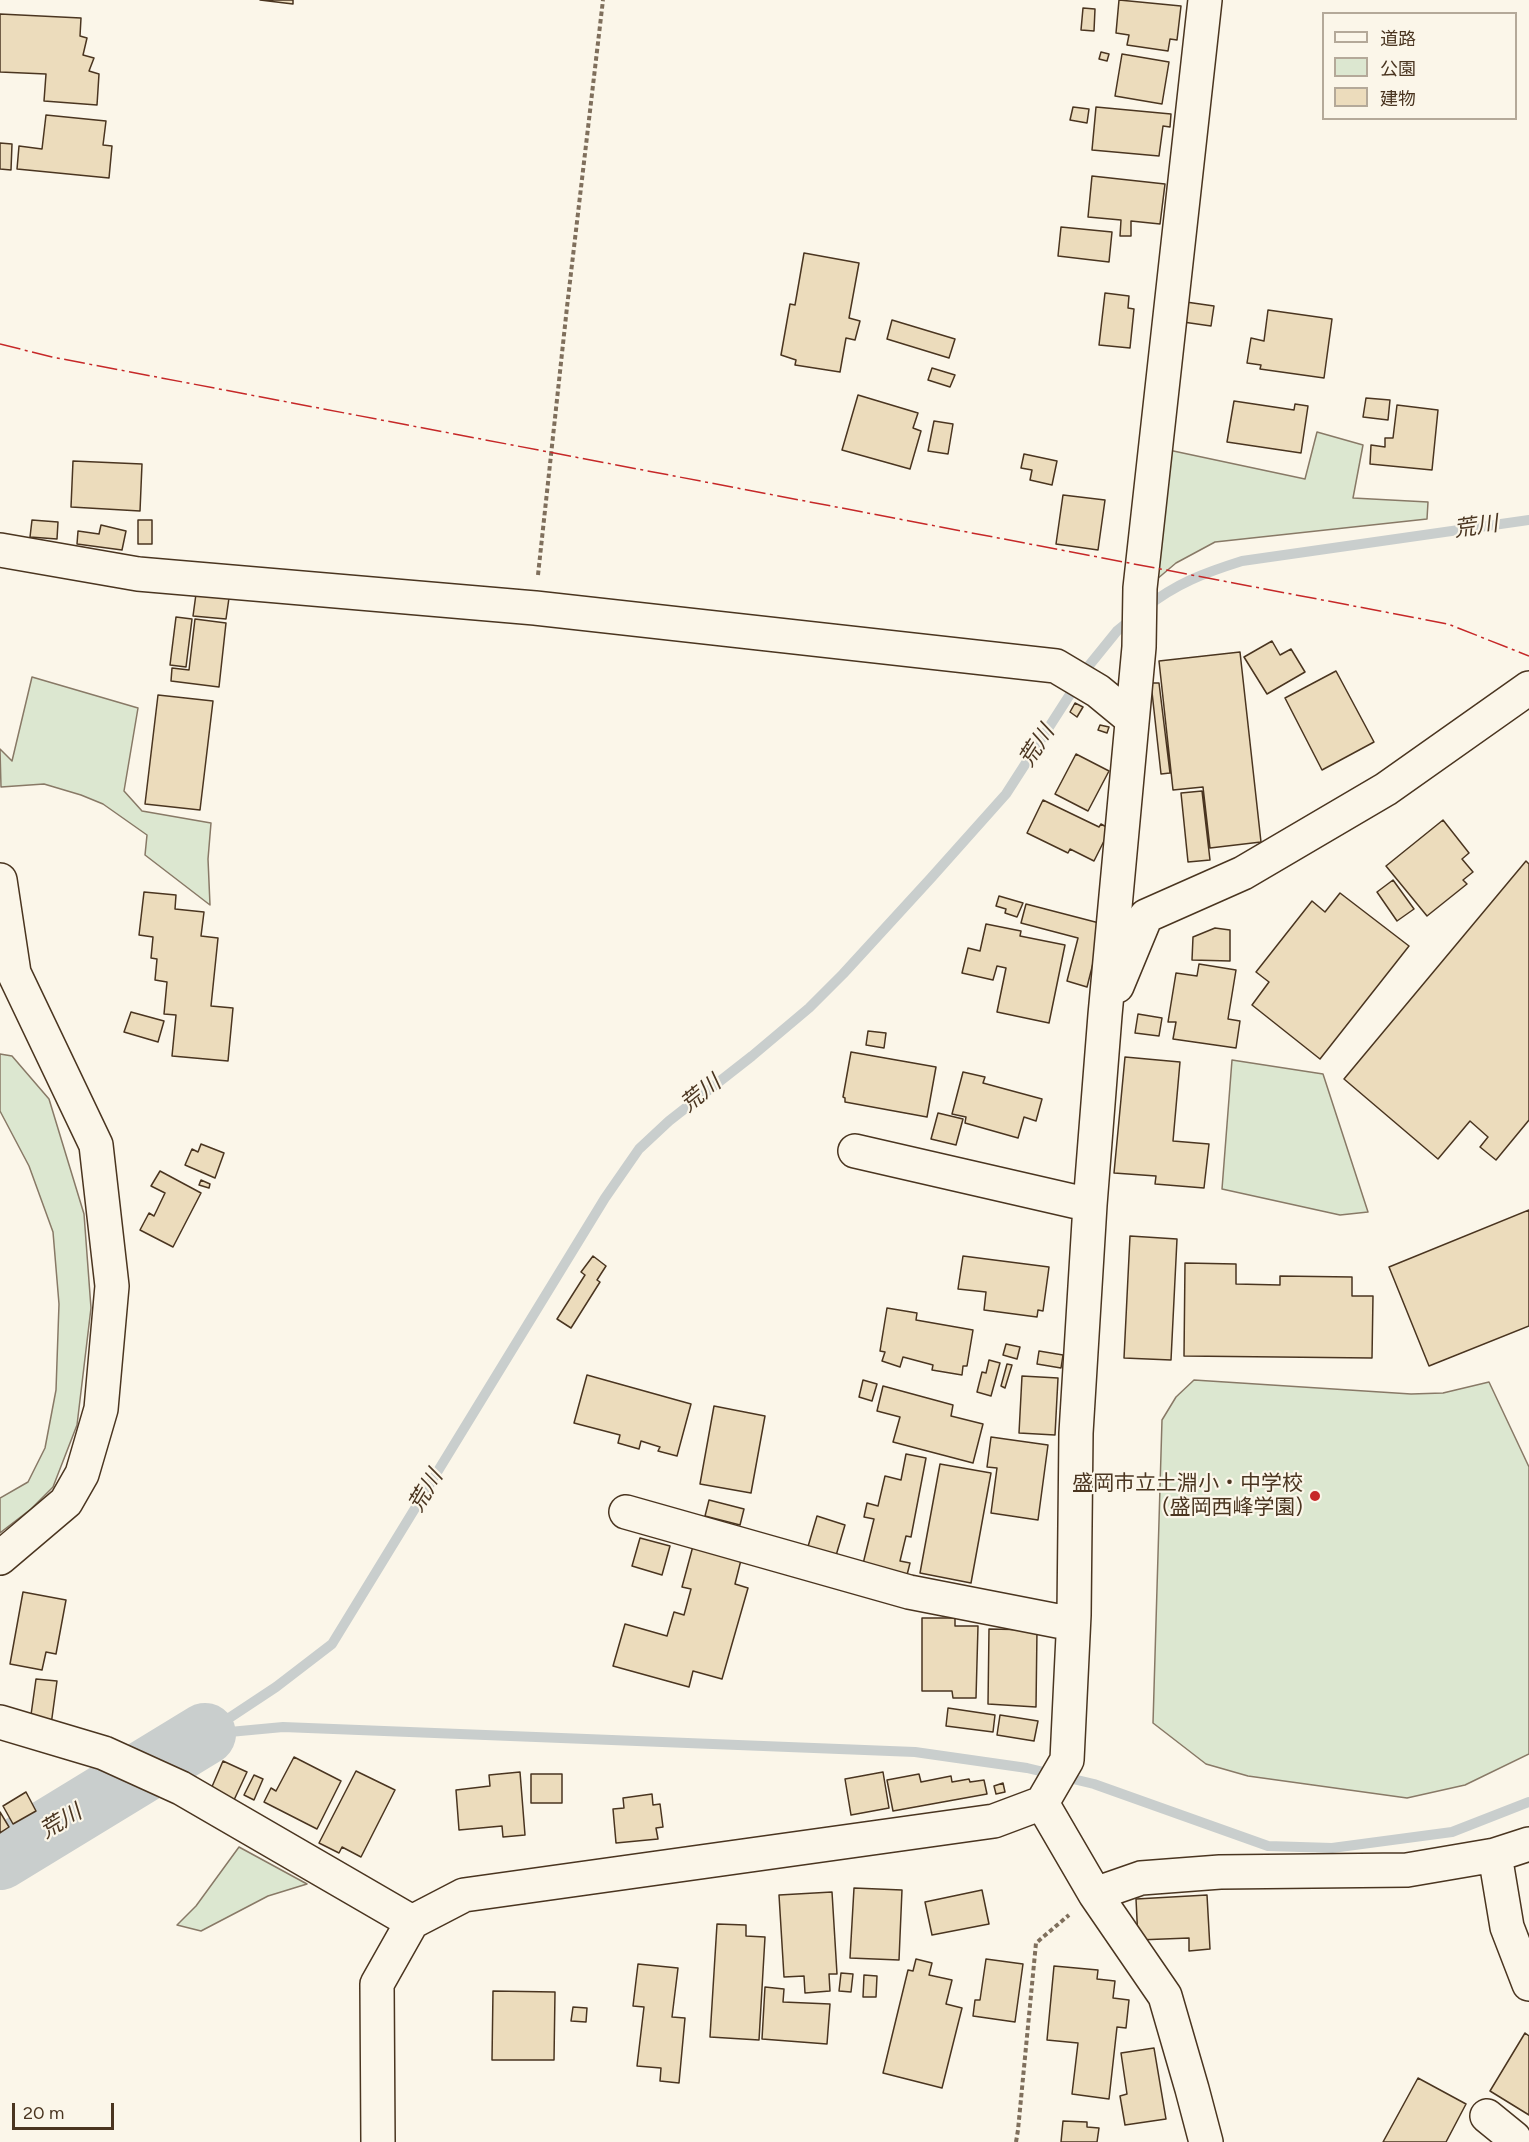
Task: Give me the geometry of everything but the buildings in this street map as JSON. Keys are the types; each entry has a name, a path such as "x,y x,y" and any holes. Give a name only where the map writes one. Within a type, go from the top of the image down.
{"street":[{"path":"378,2142 377,1984 411,1922 464,1895 994,1821 1044,1800 1067,1760 1073,1624 1076,1434 1090,1205 1139,647 1140,588 1205,0"},
{"path":"0,550 138,574 535,608 1056,666 1086,684 1132,719"},
{"path":"1105,1015 1146,916 1243,873 1376,795 1529,688"},
{"path":"0,880 14,973 12,998 96,1145 111,1286 101,1409 82,1474 66,1502 0,1558"},
{"path":"855,1151 1090,1205"},
{"path":"626,1512 909,1592 1073,1624"},
{"path":"0,1722 104,1753 181,1788 411,1922"},
{"path":"1044,1800 1095,1894 1165,1996 1206,2142"},
{"path":"1095,1894 1141,1878 1220,1872 1407,1870 1495,1855 1529,1844"},
{"path":"1495,1855 1507,1927 1529,1984"},
{"path":"1487,2116 1514,2138 1514,2142"}],"path":[{"path":"535,608 603,0"},
{"path":"1016,2142 1036,1943 1095,1894"}],"green space":[{"path":"1317,432 1363,445 1353,498 1428,502 1427,519 1215,542 1176,563 1150,585 1164,449 1305,479"},
{"path":"32,677 138,708 124,791 142,811 211,823 208,859 210,905 145,855 147,835 103,804 44,784 1,787 0,749 12,761"},
{"path":"0,1054 12,1056 49,1099 84,1214 91,1308 77,1425 53,1487 31,1509 0,1533 0,1498 28,1482 45,1448 56,1390 59,1304 53,1232 29,1166 0,1111"},
{"path":"1232,1060 1323,1074 1368,1212 1340,1215 1222,1189"},
{"path":"1194,1380 1411,1394 1443,1393 1489,1382 1529,1467 1529,1754 1465,1785 1407,1798 1248,1776 1206,1764 1153,1723 1162,1420 1176,1397"},
{"path":"239,1847 307,1884 268,1896 201,1931 177,1925 196,1906"}],"waterway":[{"name":"荒川","path":"1145,608 1191,580 1242,561 1529,520"},
{"name":"荒川","path":"205,1734 276,1687 332,1644 605,1198 639,1149 669,1121 809,1008 843,974 1006,794 1087,668 1117,631 1133,618"},
{"path":"208,1734 283,1727 915,1752 1027,1768 1094,1784 1268,1846 1332,1848 1452,1832 1529,1802"},
{"name":"荒川","path":"0,1859 205,1734"}],"power":[{"path":"0,344 52,357 1448,624 1529,656"}],"place":[{"name":"盛岡市立土淵小・中学校 (盛岡西峰学園)","path":"1315,1496"}]}
